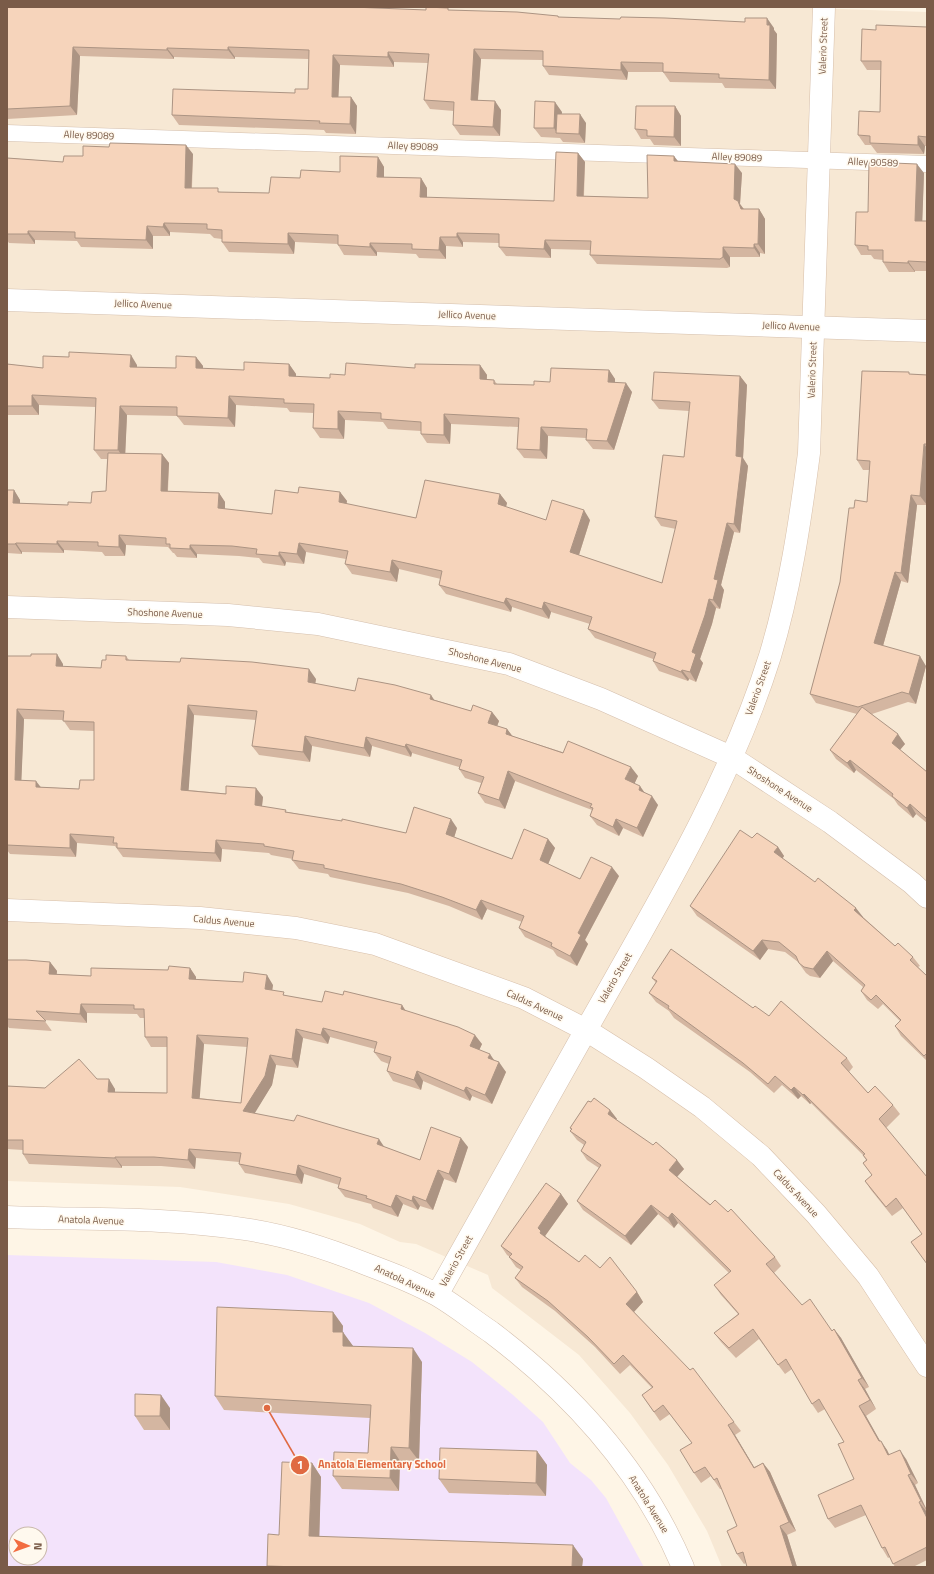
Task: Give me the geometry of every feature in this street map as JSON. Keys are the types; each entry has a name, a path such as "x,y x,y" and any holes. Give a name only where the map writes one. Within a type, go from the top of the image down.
{"street":[{"name":"Valerio Street","path":"437,1295 648,919 710,802 731,757 770,656 789,578 800,519 809,453 824,7"},
{"name":"Jellico Avenue","path":"7,300 927,331"},
{"name":"Shoshone Avenue","path":"7,607 228,615 318,624 509,664 601,699 731,757 830,822 912,883 927,897"},
{"name":"Caldus Avenue","path":"7,910 200,918 296,928 368,943 449,970 524,998 586,1030 702,1106 761,1156 816,1214 868,1276 927,1366"},
{"name":"Anatola Avenue","path":"7,1217 177,1222 245,1229 315,1244 394,1275 437,1295 518,1353 576,1405 640,1487 673,1544 683,1567"}],"lane":[{"name":"Alley 89089","path":"7,133 819,160"},
{"name":"Alley 90589","path":"819,160 927,164"}],"shaded area":[{"path":"7,7 784,7 927,12 927,1567 722,1567 707,1531 668,1465 630,1413 579,1355 492,1288 488,1275 416,1244 400,1242 360,1224 289,1204 180,1187 7,1181"},
{"path":"7,1255 216,1262 287,1275 369,1303 425,1333 472,1362 513,1395 543,1422 570,1463 591,1480 606,1498 644,1567 7,1567"}],"building":[{"path":"7,7 352,7 426,10 426,7 448,8 448,10 517,12 558,17 620,19 621,17 665,18 745,22 745,18 767,18 767,25 770,25 769,80 719,78 719,74 663,72 663,63 621,62 621,70 543,66 543,51 474,49 471,100 495,101 493,127 453,125 454,102 424,100 429,54 388,52 388,57 333,55 332,97 351,97 350,124 319,123 320,121 172,115 173,89 295,93 295,89 308,89 309,50 228,47 228,50 167,48 167,50 73,47 70,106 7,109"},
{"path":"876,25 927,27 927,137 918,136 918,145 870,143 870,136 858,135 859,111 880,112 881,61 861,61 862,29 876,30"},
{"path":"535,101 555,102 554,128 534,128"},
{"path":"636,106 675,106 674,137 647,136 647,130 635,129"},
{"path":"557,114 580,114 579,134 556,133"},
{"path":"110,143 186,145 185,188 218,188 218,192 269,193 271,177 300,178 301,170 340,172 340,156 378,157 377,177 421,178 420,197 554,201 556,152 578,153 577,196 648,198 647,155 674,156 674,161 735,164 734,199 738,201 741,209 759,209 758,244 754,244 754,248 723,247 723,257 720,259 590,255 591,241 545,240 544,249 499,247 499,234 457,233 457,237 440,237 439,250 412,249 412,244 370,243 370,247 338,245 338,235 288,233 288,244 222,242 222,230 207,229 207,224 164,223 163,227 147,226 146,240 75,238 75,232 28,231 28,234 7,234 7,158 63,162 64,156 83,156 83,146 109,147"},
{"path":"869,162 917,164 915,221 927,221 927,262 883,262 883,250 868,250 868,246 855,245 856,212 868,212"},
{"path":"69,352 131,355 130,367 176,368 176,356 196,357 196,368 244,370 244,362 289,364 289,376 330,378 330,374 345,375 346,363 415,368 415,364 480,365 480,379 494,380 494,384 534,385 534,381 550,382 551,368 609,370 608,382 626,383 607,441 586,440 587,429 541,427 540,450 517,449 519,418 444,414 444,435 421,434 421,422 381,419 381,413 338,411 338,429 313,428 314,404 284,403 284,399 229,396 228,418 177,416 177,407 120,406 118,450 94,450 96,398 32,395 32,406 7,406 7,364 43,368 43,356 69,357"},
{"path":"862,371 909,372 909,374 927,375 927,444 924,444 920,496 911,495 901,573 895,572 874,643 920,656 909,694 902,692 858,707 810,694 840,582 849,508 854,508 855,500 867,502 870,461 857,460"},
{"path":"654,372 740,376 736,456 742,457 734,524 727,523 714,579 718,580 713,600 709,599 692,652 696,654 690,672 682,670 681,672 653,661 656,653 588,629 592,617 544,602 542,609 506,598 504,603 439,585 442,571 392,560 390,572 345,564 348,551 299,543 297,554 279,552 279,556 256,554 257,549 232,546 190,545 190,549 170,548 170,544 166,544 166,538 119,535 119,547 98,546 98,542 57,541 57,544 7,544 7,490 14,490 13,503 68,505 68,502 91,503 92,492 106,491 108,453 162,454 161,491 219,493 218,508 272,514 275,490 298,493 299,487 340,492 339,502 416,518 425,480 500,494 498,504 546,520 552,500 584,510 570,552 662,583 677,521 655,517 663,455 684,457 690,402 652,400"},
{"path":"31,654 57,654 56,666 101,668 102,660 106,660 106,655 126,656 126,660 180,662 181,658 252,662 309,669 308,682 355,691 358,678 395,685 431,695 430,699 471,711 473,705 492,712 488,723 507,729 506,734 563,753 568,741 631,767 625,779 640,786 639,790 652,796 637,828 616,819 613,827 590,816 593,808 590,807 592,804 508,771 499,800 478,793 484,777 459,769 462,760 406,744 405,747 366,737 364,748 305,736 303,752 252,746 257,711 188,705 181,790 226,794 226,786 256,788 255,805 286,810 285,812 342,821 342,819 406,833 414,807 451,819 446,834 512,859 524,829 548,839 540,860 580,879 591,857 612,867 578,933 581,935 570,956 551,946 552,943 519,928 524,916 481,900 476,910 401,884 324,868 324,865 292,860 294,851 264,846 264,844 216,840 215,853 117,848 117,843 113,843 114,837 70,834 70,848 7,845 7,656 31,656","holes":["17,709 64,711 63,721 94,722 94,780 80,780 79,789 36,787 36,781 15,780"]},
{"path":"862,707 898,734 892,743 927,772 927,819 910,804 907,808 892,796 893,794 850,760 847,763 830,750"},
{"path":"740,830 752,838 757,833 778,847 774,852 815,882 818,878 856,908 854,910 895,946 898,943 913,957 910,960 927,976 927,1053 924,1056 895,1026 901,1020 876,995 871,1000 861,991 865,985 827,951 813,969 804,967 799,963 796,956 779,942 762,940 753,951 690,906"},
{"path":"671,949 753,1008 755,1006 769,1016 781,1001 847,1058 841,1063 868,1093 875,1086 893,1105 879,1119 927,1177 927,1264 911,1242 922,1234 896,1198 886,1207 865,1181 872,1175 863,1163 867,1160 863,1155 865,1154 804,1094 803,1095 794,1087 791,1090 775,1076 768,1084 743,1063 668,1008 669,1006 649,993 657,981 652,978"},
{"path":"7,960 50,962 49,974 91,976 91,968 168,970 169,966 190,968 189,979 243,982 244,972 267,975 265,989 284,992 283,995 322,1002 325,991 343,995 344,991 402,1005 401,1009 458,1027 475,1035 470,1046 490,1054 488,1058 499,1062 485,1095 466,1087 464,1091 417,1071 414,1080 387,1071 391,1057 374,1052 377,1042 323,1028 321,1035 296,1029 292,1059 270,1055 265,1076 243,1111 294,1121 297,1115 379,1139 377,1144 420,1160 431,1127 461,1138 449,1174 438,1170 426,1201 413,1196 412,1201 396,1195 391,1207 366,1198 367,1196 338,1188 341,1178 298,1165 296,1175 239,1164 241,1153 189,1149 188,1160 154,1157 115,1158 23,1154 23,1140 7,1140 7,1086 45,1088 79,1059 97,1079 109,1079 108,1092 167,1093 167,1037 145,1037 144,1009 134,1009 134,1005 81,1004 80,1014 36,1011 46,1021 7,1019","holes":["197,1035 248,1038 241,1103 192,1098"]},
{"path":"594,1098 610,1110 608,1114 653,1145 656,1142 677,1160 669,1170 710,1205 715,1200 728,1212 731,1209 775,1257 766,1264 802,1305 810,1299 832,1331 834,1329 862,1378 858,1380 870,1400 859,1406 888,1455 900,1450 911,1474 908,1475 921,1501 919,1502 927,1518 927,1547 893,1564 885,1547 882,1548 861,1505 828,1519 818,1495 854,1479 838,1444 844,1442 819,1399 812,1404 786,1359 778,1365 753,1329 729,1348 714,1333 739,1314 714,1285 731,1271 672,1213 668,1218 651,1205 625,1236 577,1201 601,1165 581,1151 586,1142 570,1131 572,1129 570,1128 588,1101 591,1102"},
{"path":"546,1183 561,1194 538,1228 541,1231 540,1233 579,1262 585,1255 600,1268 610,1257 637,1292 626,1304 690,1370 693,1368 734,1422 728,1425 754,1468 763,1463 789,1522 780,1526 793,1567 747,1567 743,1552 737,1554 727,1531 737,1526 717,1478 714,1480 705,1467 694,1473 680,1450 692,1443 663,1405 654,1412 642,1395 653,1387 623,1355 614,1364 588,1337 548,1301 515,1278 523,1267 509,1257 512,1254 501,1246"},
{"path":"217,1307 333,1312 333,1332 343,1332 343,1346 413,1348 409,1448 391,1447 390,1478 333,1476 334,1452 368,1453 371,1405 215,1396"},
{"path":"135,1394 161,1395 160,1416 135,1416"},
{"path":"440,1448 537,1451 536,1483 439,1479"},
{"path":"282,1462 312,1463 309,1536 573,1545 572,1567 267,1566 268,1534 279,1535"}],"place":[{"name":"Anatola Elementary School","path":"267,1408"}]}
